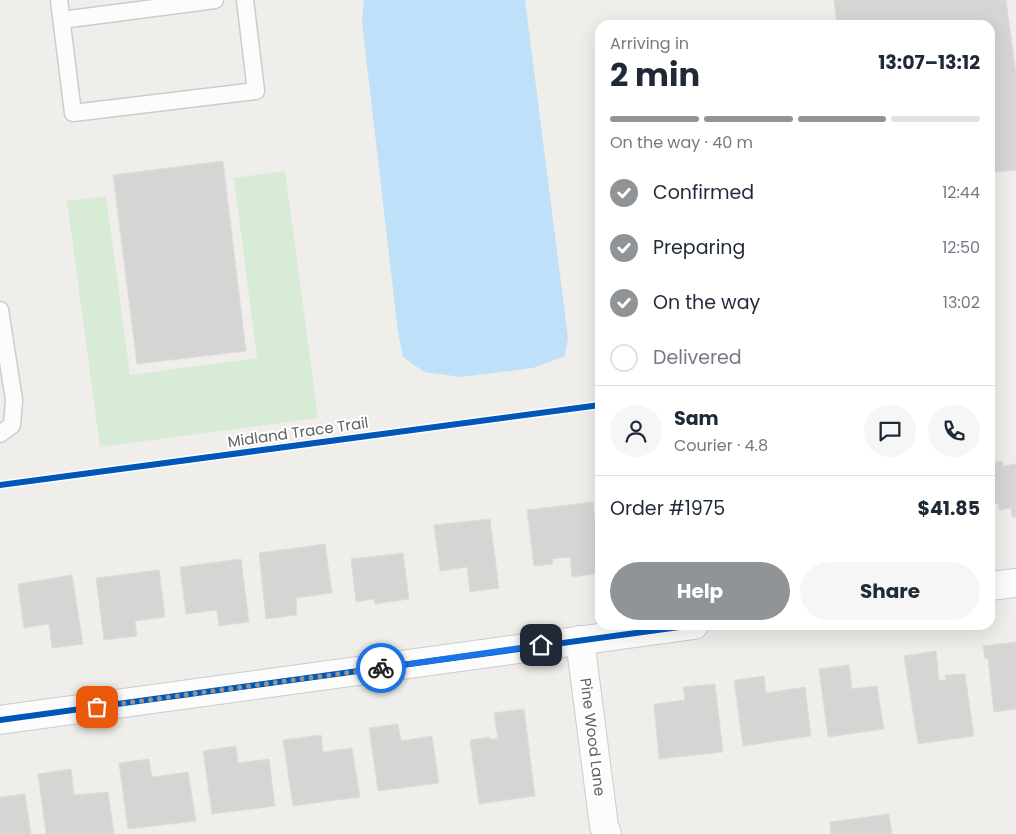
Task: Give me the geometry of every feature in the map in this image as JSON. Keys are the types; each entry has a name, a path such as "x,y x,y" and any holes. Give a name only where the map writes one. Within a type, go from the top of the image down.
{"street":[{"path":"995,585 1016,582"},
{"path":"0,720 656,630"},
{"name":"Pine Wood Lane","path":"580,640 604,826 607,834"}],"lane":[{"path":"59,0 73,113 256,91 245,0"},
{"path":"62,20 215,0"},
{"path":"0,310 14,400 12,425 0,434"}],"green space":[{"path":"285,171 318,418 100,447 67,201 106,196 130,375 257,358 234,178"}],"water":[{"path":"364,0 525,0 568,338 565,356 533,368 461,377 424,372 403,357 398,332 362,22"}],"building":[{"path":"834,0 1006,0 1016,74 1016,170 995,172 995,20 836,20"},
{"path":"223,161 246,351 137,364 113,175"},
{"path":"1003,461 1003,466 1016,464 1016,517 1012,517 1011,508 999,510 998,503 995,503 995,462"},
{"path":"593,502 595,518 595,574 572,577 570,557 552,559 553,564 534,566 527,510"},
{"path":"490,519 499,588 470,592 467,567 440,571 434,525"},
{"path":"325,544 332,593 296,598 297,615 266,619 259,553"},
{"path":"403,553 409,599 375,604 374,599 356,602 351,559"},
{"path":"241,559 249,622 219,626 217,610 186,614 180,567"},
{"path":"159,570 165,617 135,621 137,636 104,640 96,578"},
{"path":"72,575 83,644 52,648 49,624 24,628 18,584"},
{"path":"1016,642 1016,709 994,712 988,659 985,659 983,646"},
{"path":"936,651 939,680 946,680 945,675 965,674 974,736 918,744 904,656"},
{"path":"849,665 852,689 877,686 884,729 828,737 819,669"},
{"path":"764,676 766,693 805,687 811,736 743,746 734,680"},
{"path":"715,684 723,752 659,759 654,704 685,700 683,687"},
{"path":"524,709 535,796 479,804 470,740 490,737 490,739 498,739 494,713"},
{"path":"398,724 401,741 432,736 439,783 378,791 369,728"},
{"path":"321,735 323,752 352,748 360,797 293,806 283,740"},
{"path":"236,746 238,763 269,759 275,806 212,814 203,751"},
{"path":"149,759 152,777 188,772 196,821 128,829 119,763"},
{"path":"71,769 74,795 108,792 114,834 46,834 38,774"},
{"path":"25,794 31,834 0,834 0,797"},
{"path":"889,814 892,834 831,834 830,822"}],"cycle path":[{"name":"Midland Trace Trail","path":"0,485 595,406"},
{"path":"0,720 657,630"}],"way so far":[{"path":"97,707 381,668"}],"route":[{"path":"381,668 541,645"}]}
